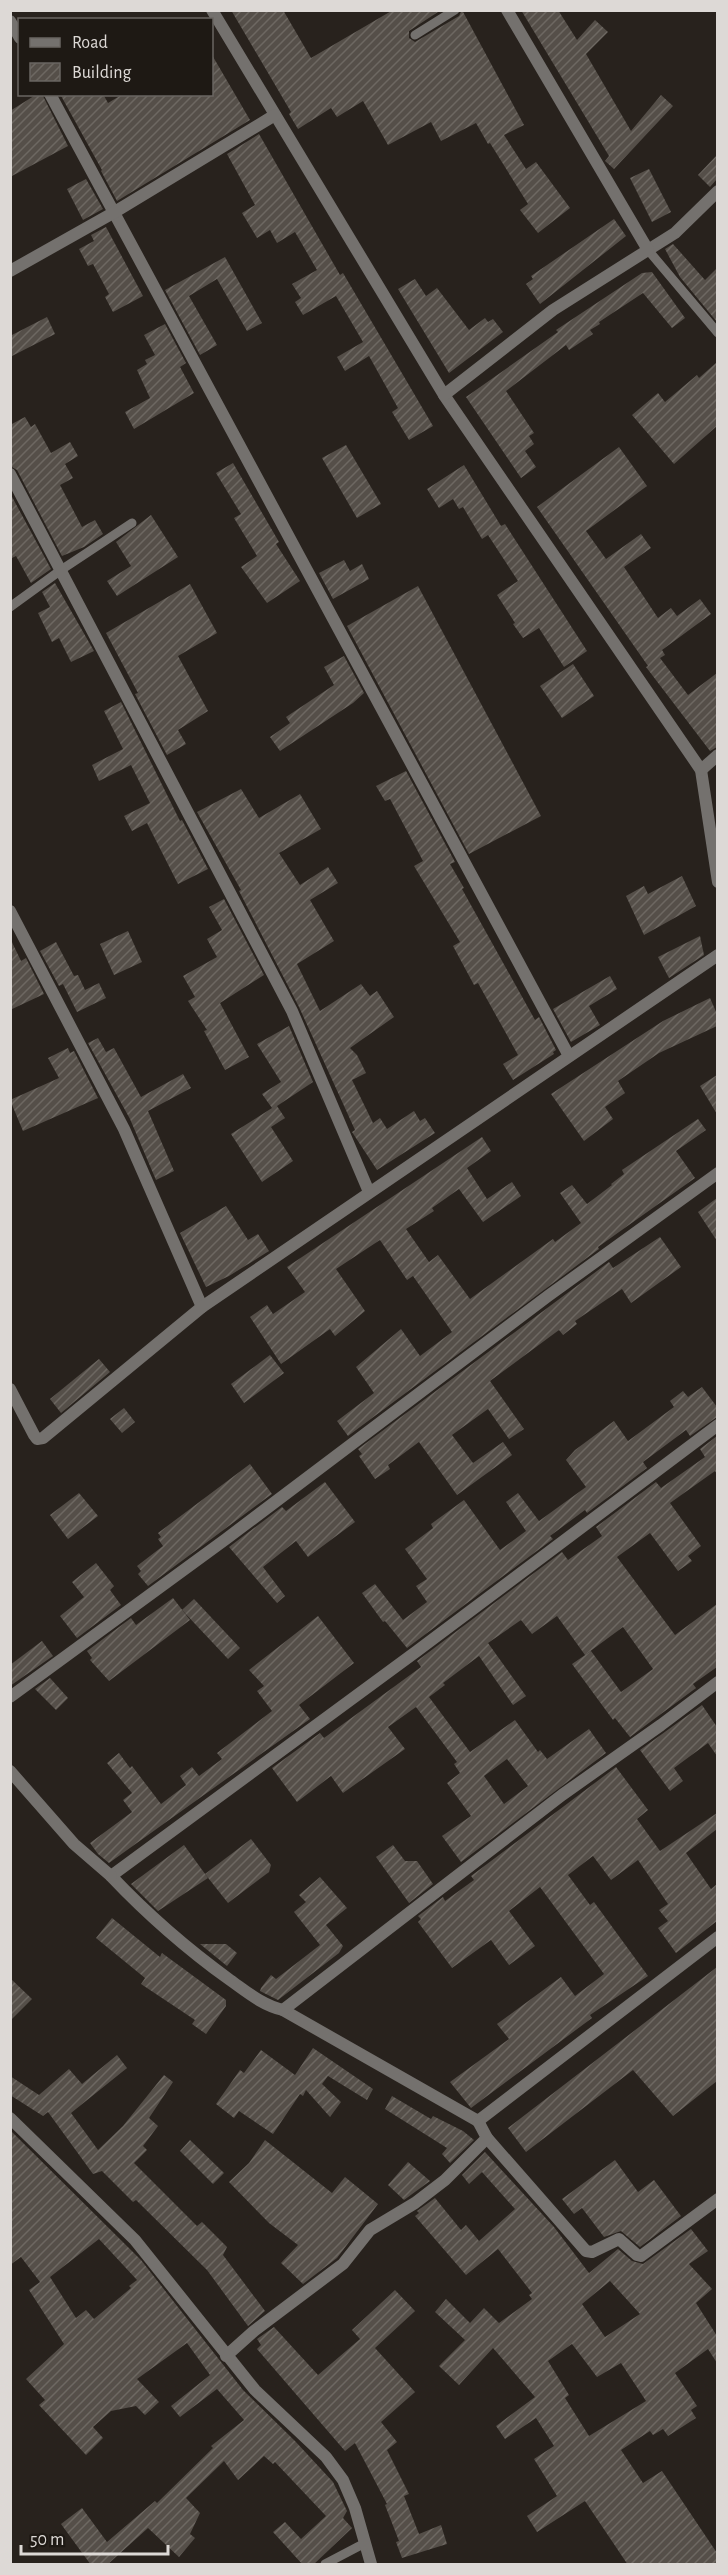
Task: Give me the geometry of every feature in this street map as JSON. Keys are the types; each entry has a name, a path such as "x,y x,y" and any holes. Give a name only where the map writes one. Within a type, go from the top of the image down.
{"street":[{"path":"212,10 444,394 701,770 717,882"},
{"path":"507,10 648,250"},
{"path":"10,21 18,35"},
{"path":"51,96 569,1056"},
{"path":"10,271 113,213 275,115"},
{"path":"444,394 554,309 675,233 717,190"},
{"path":"10,474 292,1011 369,1192"},
{"path":"701,770 717,755"},
{"path":"10,911 124,1128 202,1307"},
{"path":"10,1389 34,1435 43,1438 202,1307 717,955"},
{"path":"10,1697 226,1539 548,1296 717,1173"},
{"path":"111,1876 417,1651 717,1425"},
{"path":"283,2010 562,1795 662,1725 717,1682"},
{"path":"10,1772 74,1844 111,1876 149,1916 195,1955 258,2000 270,2007 283,2010 478,2121 487,2138 586,2251 592,2252 619,2239 637,2255 642,2256 717,2199"},
{"path":"478,2121 717,1937"},
{"path":"10,2118 135,2240 255,2390 327,2457 343,2480 371,2565"},
{"path":"226,2356 254,2331 342,2264 370,2230 415,2203 445,2180 487,2138"}],"lane":[{"path":"415,35 455,10"},
{"path":"648,250 717,333"},
{"path":"10,607 132,523"},
{"path":"325,2565 365,2543"}],"building":[{"path":"231,10 283,10 311,58 393,10 441,10 409,31 409,38 415,42 459,16 462,10 524,125 504,135 526,169 536,162 570,208 538,233 520,210 528,204 476,123 441,141 431,122 388,145 363,101 337,117 331,108 298,129 289,114 291,112"},
{"path":"521,10 558,10 577,40 595,20 608,32 586,54 631,131 661,95 673,106 614,169 605,161 609,156"},
{"path":"213,57 250,120 117,201 61,96 104,96 108,103 120,96 213,96"},
{"path":"34,96 43,96 68,146 10,177 10,111"},
{"path":"259,134 340,275 343,273 433,426 409,440 392,412 398,408 369,356 345,371 337,357 363,342 336,296 303,315 295,302 301,298 292,284 317,270 295,232 277,243 270,230 257,238 242,213 255,205 227,154"},
{"path":"717,155 717,179 710,187 698,175"},
{"path":"649,169 671,212 652,222 630,178"},
{"path":"86,179 103,209 83,220 67,189"},
{"path":"614,219 626,236 540,304 526,284 533,279 531,276"},
{"path":"106,227 143,296 113,312 105,297 109,294 93,264 88,266 79,249 94,241 91,235"},
{"path":"673,244 705,280 717,268 717,322 680,277 665,249"},
{"path":"225,257 262,323 247,331 217,279 189,296 217,345 200,355 165,290"},
{"path":"652,272 685,318 672,328 643,293 599,322 600,324 590,330 593,334 569,350 566,345 506,391 534,433 529,436 534,444 525,451 536,467 521,478 466,397 558,332 556,330 642,273"},
{"path":"415,279 426,296 437,288 469,330 485,318 488,322 493,319 503,332 449,373 398,289"},
{"path":"47,317 55,334 10,357 10,336"},
{"path":"165,324 186,363 180,367 194,393 134,429 125,412 150,398 137,370 147,364 145,360 155,355 144,335"},
{"path":"717,362 717,426 674,464 632,415 658,393 665,402 697,375 699,378"},
{"path":"25,417 31,427 35,424 51,453 70,442 78,456 65,464 73,478 60,485 82,527 95,520 103,534 84,547 62,556 17,470 10,466 10,425"},
{"path":"346,445 381,504 357,518 322,458"},
{"path":"619,447 647,486 586,531 606,559 641,534 651,548 624,567 658,618 671,608 677,616 700,599 711,614 662,650 665,655 660,658 688,695 717,673 717,747 710,751 646,667 648,666 537,507"},
{"path":"233,463 279,542 276,544 300,581 267,603 241,567 257,556 234,518 241,514 216,473"},
{"path":"464,465 501,526 505,524 587,651 564,667 539,628 523,638 513,624 515,623 497,595 518,581 488,535 482,539 463,507 459,509 453,499 439,508 427,489"},
{"path":"10,493 51,569 31,583 16,556 10,559"},
{"path":"151,515 178,557 117,596 107,581 131,566 116,542"},
{"path":"344,560 350,571 362,564 369,579 333,599 319,573"},
{"path":"55,583 94,651 71,662 59,638 52,642 38,613 50,607 42,592"},
{"path":"190,584 217,633 178,656 208,711 178,730 186,744 167,755 106,633"},
{"path":"418,586 541,816 469,854 347,626"},
{"path":"344,656 364,693 353,703 280,751 270,737 290,723 286,717 334,685 324,667"},
{"path":"573,664 594,696 562,718 540,686"},
{"path":"121,702 180,821 182,820 208,869 178,884 147,823 132,831 124,816 150,803 131,765 99,781 92,765 123,749 104,711"},
{"path":"406,771 455,862 450,864 464,888 462,889 535,1020 539,1017 556,1050 554,1054 513,1080 503,1064 518,1055 478,983 474,985 453,946 460,942 414,866 423,861 390,799 385,801 376,786"},
{"path":"241,789 259,818 300,794 321,829 279,853 300,885 328,867 338,883 310,900 334,941 297,964 320,1011 361,984 370,996 377,991 394,1017 350,1048 357,1055 366,1073 352,1080 373,1123 380,1118 387,1129 414,1111 420,1121 425,1118 435,1133 377,1170 352,1132 355,1130 299,1007 239,891 241,890 197,812"},
{"path":"682,876 696,906 644,935 626,896 644,886 648,894"},
{"path":"224,899 264,975 220,1003 249,1057 225,1070 204,1031 207,1030 188,1001 195,997 183,976 217,957 207,939 222,930 209,907"},
{"path":"128,931 142,962 114,975 100,944"},
{"path":"700,936 704,955 669,978 658,957"},
{"path":"10,938 21,961 26,958 44,994 10,1010"},
{"path":"56,942 74,976 78,975 85,990 99,983 106,998 77,1012 63,984 59,986 40,951"},
{"path":"610,976 617,989 589,1006 600,1025 571,1042 553,1009"},
{"path":"710,998 717,1014 717,1026 659,1053 618,1081 625,1093 605,1107 613,1119 584,1141 551,1094 663,1021"},
{"path":"289,1026 313,1082 277,1106 285,1118 271,1127 293,1161 262,1182 231,1134 272,1108 262,1094 281,1082 257,1044"},
{"path":"98,1038 106,1052 114,1048 141,1097 183,1074 191,1088 148,1111 174,1171 156,1180 130,1119 88,1043"},
{"path":"68,1048 70,1053 74,1051 98,1098 23,1131 10,1100 59,1078 48,1058"},
{"path":"717,1075 717,1114 700,1086"},
{"path":"698,1119 706,1130 676,1151 695,1178 598,1247 599,1249 348,1436 337,1421 374,1393 356,1367 401,1329 420,1356 452,1332 413,1276 407,1280 380,1240 336,1269 365,1311 335,1336 330,1329 281,1364 250,1317 267,1305 273,1314 305,1292 287,1267 482,1137 491,1151 467,1168 487,1199 512,1182 521,1196 483,1222 459,1189 432,1208 434,1211 406,1229 429,1262 438,1255 470,1299 553,1239 555,1242 581,1223 560,1193 572,1185 587,1204 624,1174 622,1170"},
{"path":"717,1198 717,1241 698,1212"},
{"path":"226,1206 248,1240 258,1234 269,1251 229,1276 206,1287 180,1233"},
{"path":"660,1237 681,1267 631,1303 622,1289 575,1321 577,1324 563,1335 559,1330 490,1381 524,1429 509,1439 488,1409 452,1435 473,1463 503,1442 512,1455 457,1495 419,1442 388,1465 390,1469 375,1479 359,1456 362,1454 358,1449 609,1262 613,1268"},
{"path":"270,1355 284,1373 244,1403 231,1384"},
{"path":"99,1359 110,1372 61,1413 50,1399"},
{"path":"702,1387 717,1407 717,1417 690,1436 686,1430 643,1462 647,1468 587,1513 585,1510 550,1536 553,1539 407,1648 385,1621 383,1622 362,1593 375,1584 403,1620 427,1602 416,1586 427,1579 405,1549 433,1528 431,1524 464,1500 500,1550 526,1531 506,1502 518,1493 539,1521 586,1487 566,1460 575,1450 614,1421 628,1441 674,1407 670,1401 683,1391 688,1397"},
{"path":"124,1408 135,1422 122,1433 110,1419"},
{"path":"717,1436 717,1474 715,1471 670,1503 701,1546 688,1556 692,1561 678,1571 650,1533 617,1557 675,1635 717,1604 717,1667 693,1684 696,1688 630,1737 615,1718 613,1720 572,1664 591,1651 621,1692 653,1669 623,1627 585,1655 557,1616 532,1634 521,1620 488,1643 526,1696 513,1705 479,1656 443,1683 445,1685 429,1697 470,1752 515,1720 538,1752 540,1750 547,1759 589,1729 606,1753 461,1862 442,1836 471,1816 447,1783 460,1773 454,1764 457,1762 416,1707 388,1727 405,1749 343,1793 331,1776 297,1802 272,1768 320,1733 324,1738 421,1667 417,1661 562,1552 568,1560 602,1536 596,1527 656,1482 661,1488 705,1457 700,1449","holes":["507,1759 528,1786 504,1804 484,1776"]},
{"path":"250,1464 272,1494 148,1586 138,1574 141,1571 137,1566 163,1546 158,1539 161,1537 158,1533"},
{"path":"325,1482 355,1522 308,1557 296,1541 263,1567 285,1596 277,1603 229,1547 282,1507 286,1511"},
{"path":"79,1493 98,1516 68,1539 50,1515"},
{"path":"96,1563 114,1586 110,1590 121,1605 77,1638 60,1616 84,1597 72,1582"},
{"path":"173,1598 190,1620 109,1681 90,1660 92,1658 87,1651 131,1618 136,1625"},
{"path":"194,1599 240,1648 228,1659 182,1610"},
{"path":"318,1616 354,1663 299,1705 310,1719 109,1863 98,1854 90,1843 132,1812 123,1800 132,1793 107,1763 119,1753 161,1804 186,1785 180,1776 192,1767 199,1776 222,1759 217,1753 272,1711 257,1691 264,1686 249,1670"},
{"path":"42,1641 53,1656 10,1686 10,1665"},
{"path":"50,1678 68,1698 56,1710 35,1689"},
{"path":"702,1705 717,1727 717,1756 708,1743 674,1768 683,1781 670,1791 640,1750"},
{"path":"616,1767 648,1810 637,1819 660,1851 717,1813 717,1829 686,1853 711,1889 717,1884 717,1921 676,1953 658,1928 668,1921 659,1910 668,1904 638,1860 611,1880 593,1856 568,1875 590,1905 594,1902 648,1976 590,2015 592,2018 471,2108 450,2082 509,2039 497,2024 561,1977 575,1996 604,1974 540,1887 509,1911 535,1946 509,1965 491,1940 452,1968 418,1922 421,1919 418,1916 443,1897 445,1901 474,1880 471,1876"},
{"path":"251,1839 271,1865 269,1872 228,1903 205,1874"},
{"path":"184,1845 208,1878 158,1911 131,1884"},
{"path":"393,1845 405,1861 417,1861 433,1884 409,1903 376,1857"},
{"path":"320,1877 347,1908 326,1925 343,1946 339,1953 278,2000 260,1991 261,1988 271,1975 276,1979 320,1945 294,1912 306,1902 299,1895"},
{"path":"112,1918 160,1957 162,1953 226,2000 226,2006 206,2034 192,2024 195,2020 141,1984 145,1978 96,1938"},
{"path":"200,1944 226,1944 237,1953 227,1966"},
{"path":"717,1967 717,2081 673,2116 633,2070 526,2152 508,2128"},
{"path":"10,1978 32,1999 10,2021"},
{"path":"313,2048 373,2089 367,2100 328,2076 322,2084 341,2102 330,2117 306,2090 303,2096 300,2094 273,2134 239,2111 234,2118 216,2104 240,2070 244,2073 261,2050 295,2075"},
{"path":"117,2055 127,2068 71,2113 98,2150 123,2126 164,2075 173,2082 149,2118 158,2126 143,2146 147,2150 134,2163 197,2226 202,2222 227,2247 223,2255 265,2311 248,2326 207,2270 136,2200 133,2202 102,2171 93,2174 48,2112 43,2116 10,2095 10,2076 39,2095 69,2069 82,2084"},
{"path":"392,2096 431,2119 433,2116 463,2131 474,2140 450,2163 442,2154 447,2148 385,2109"},
{"path":"10,2130 141,2260 243,2390 333,2482 347,2511 343,2518 352,2528 313,2565 303,2565 273,2532 285,2522 301,2539 326,2516 275,2462 273,2464 264,2456 238,2480 224,2461 186,2498 200,2513 190,2534 195,2538 179,2557 148,2528 107,2565 91,2565 61,2524 82,2508 107,2542 155,2501 157,2503 213,2448 211,2446 244,2420 217,2389 180,2417 171,2406 210,2375 187,2343 137,2379 159,2402 145,2415 136,2406 111,2411 93,2427 103,2438 86,2455 39,2405 45,2400 26,2379 64,2344 29,2290 40,2282 21,2257 10,2265","holes":["99,2239 137,2280 129,2286 131,2288 94,2319 86,2310 76,2318 50,2277"]},
{"path":"190,2140 224,2173 213,2184 180,2151"},
{"path":"265,2140 332,2193 345,2177 378,2204 337,2258 303,2284 281,2263 298,2245 269,2223 229,2182 249,2163"},
{"path":"485,2152 554,2227 589,2273 618,2249 632,2261 643,2264 691,2229 708,2251 689,2264 712,2289 696,2303 717,2336 717,2363 708,2349 675,2373 697,2406 691,2410 696,2418 668,2436 663,2429 653,2435 650,2431 621,2450 643,2483 662,2471 717,2553 717,2565 628,2565 585,2501 537,2532 527,2516 557,2496 534,2459 554,2446 536,2418 505,2439 496,2426 535,2397 493,2348 459,2385 439,2366 465,2340 435,2312 446,2299 470,2323 484,2308 499,2323 532,2299 529,2295 532,2293 498,2249 466,2275 415,2216 419,2213 417,2211 435,2198 461,2230 466,2225 479,2241 515,2209 482,2172 469,2184 462,2175","holes":["610,2281 640,2314 605,2337 582,2304","572,2344 597,2377 621,2363 646,2401 589,2436 565,2398 569,2395 548,2361"]},
{"path":"615,2160 638,2192 654,2180 681,2216 640,2247 621,2231 604,2237 582,2208 574,2214 562,2199"},
{"path":"408,2162 430,2181 404,2200 388,2185"},
{"path":"395,2290 415,2311 375,2348 415,2392 381,2422 397,2442 387,2450 409,2494 404,2496 419,2534 441,2525 447,2544 402,2558 396,2542 399,2541 385,2505 387,2504 355,2443 345,2451 257,2349 261,2345 257,2339 274,2327 318,2375 360,2339 352,2330"}]}
